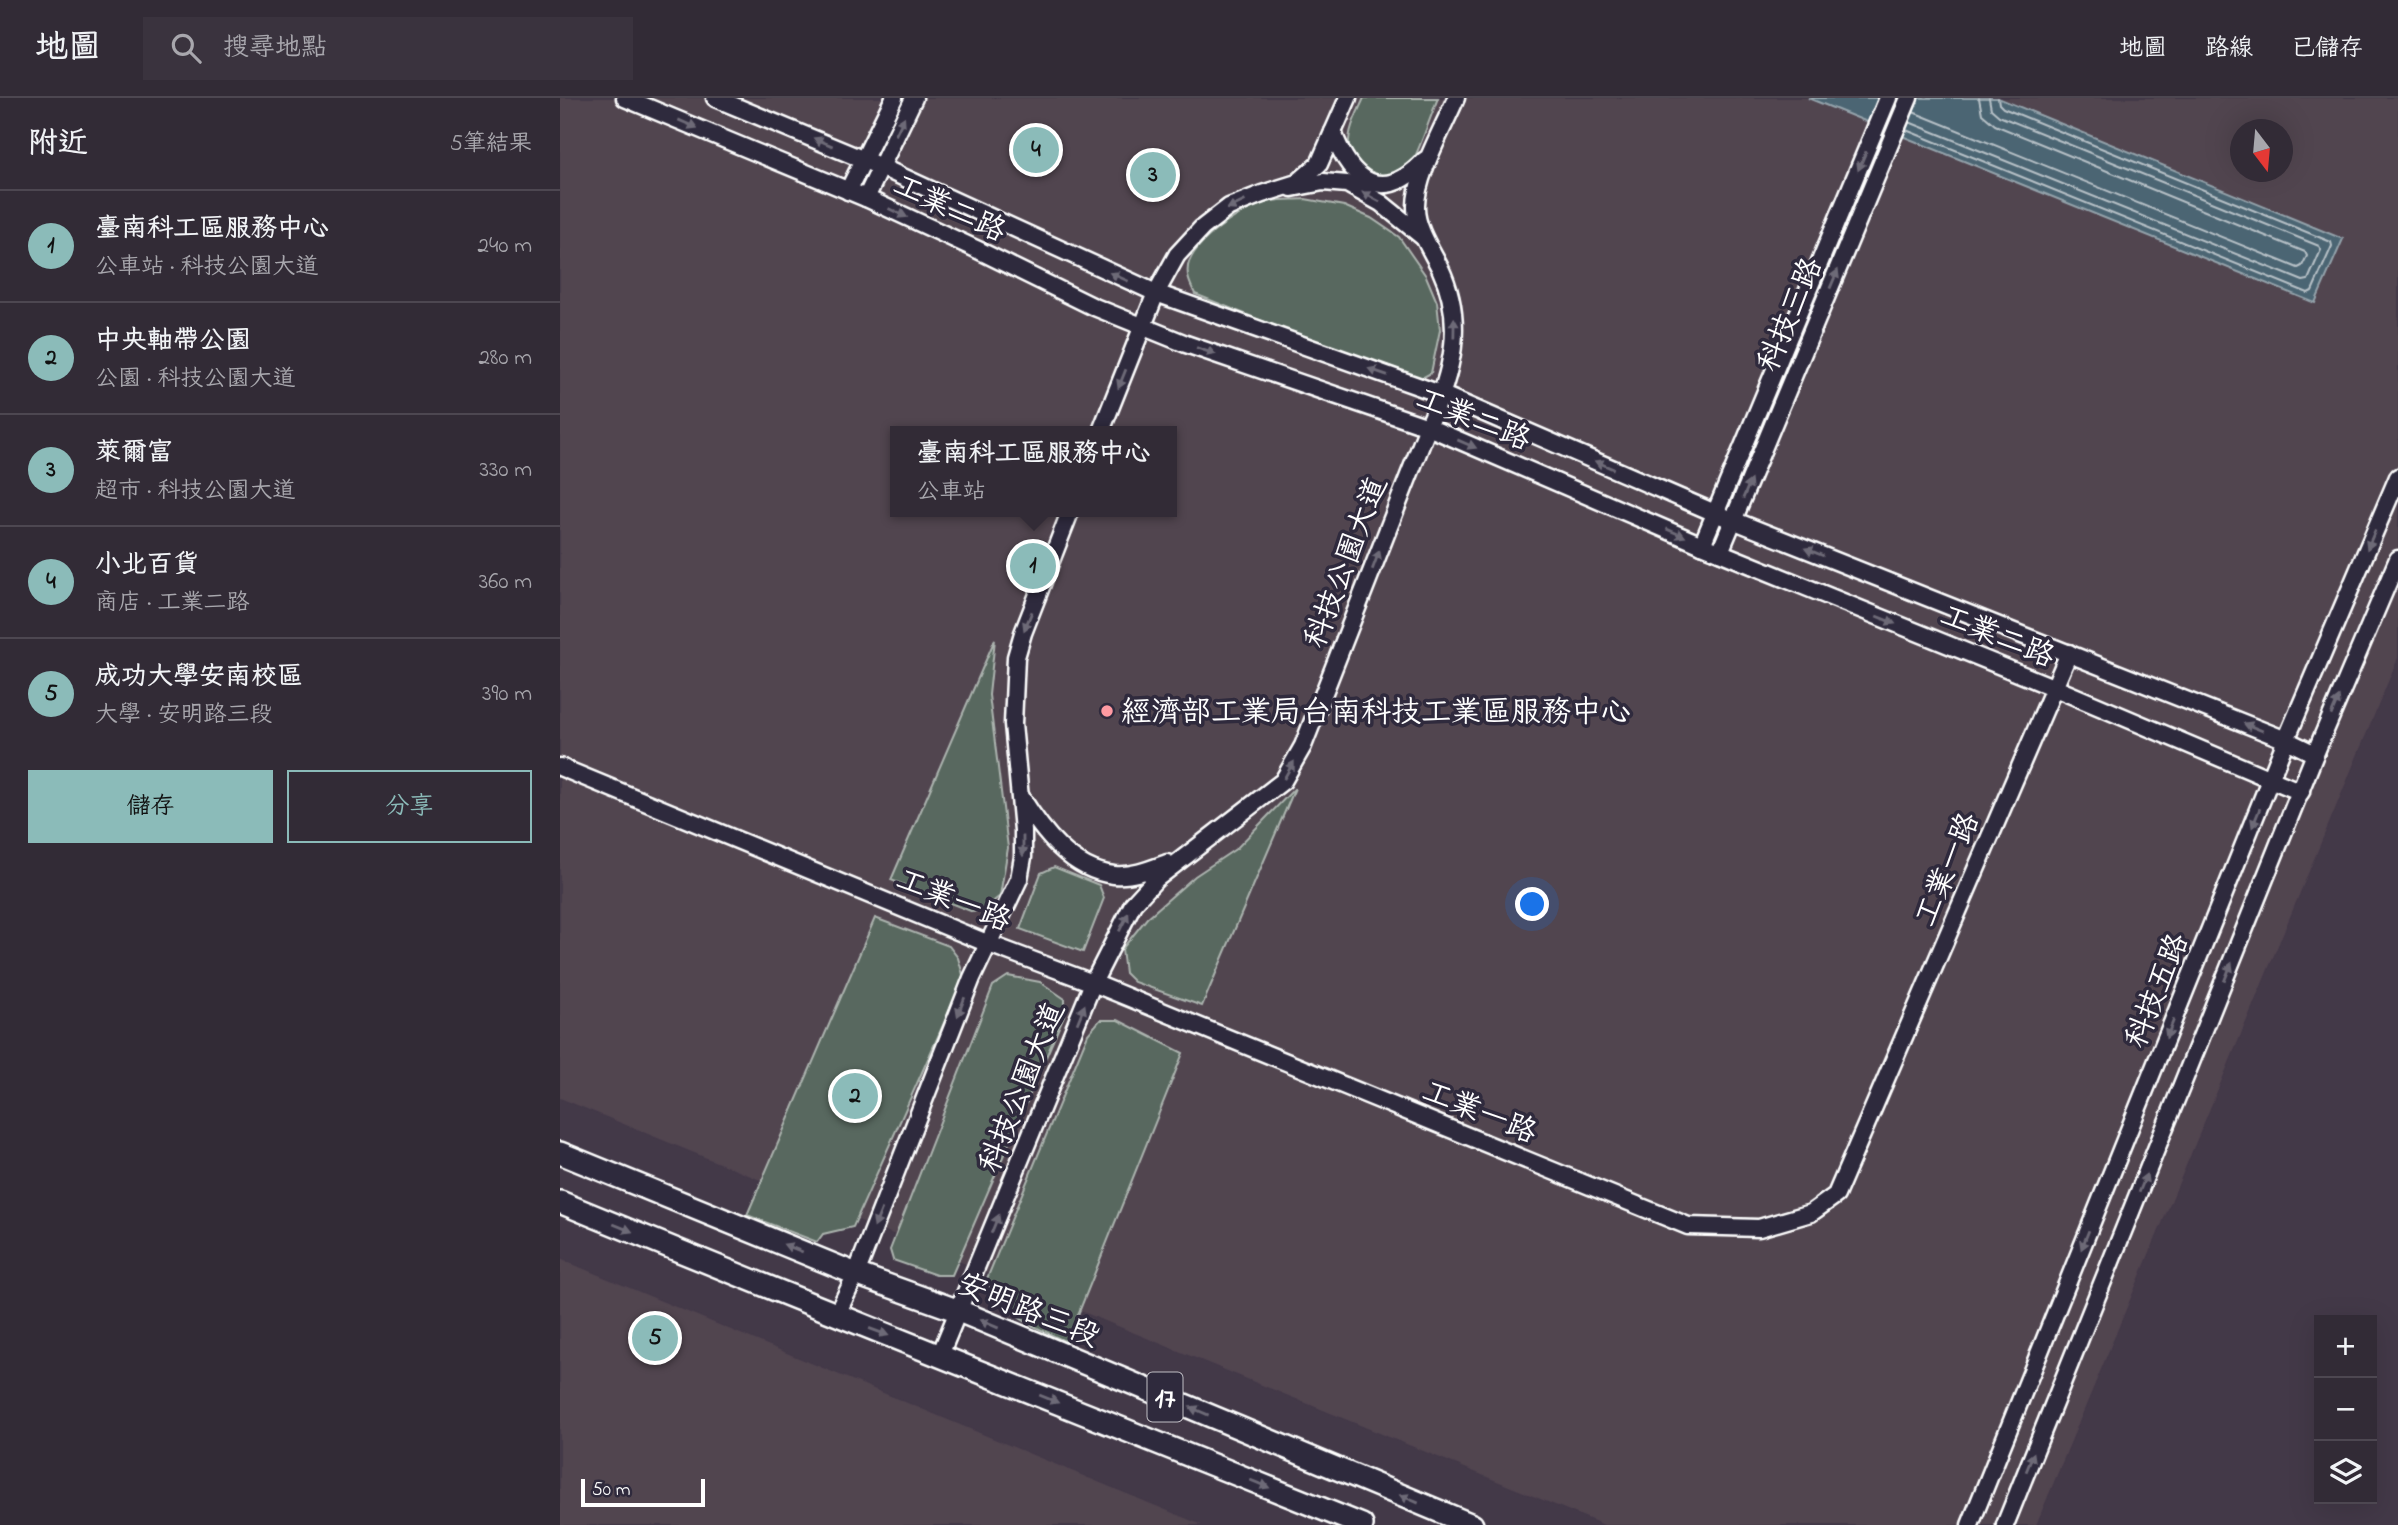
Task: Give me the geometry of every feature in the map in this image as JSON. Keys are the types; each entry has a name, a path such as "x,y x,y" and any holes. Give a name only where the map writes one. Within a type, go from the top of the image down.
{"main road":[{"name":"安明路三段","path":"560,1153 856,1273 959,1311 1472,1525"},
{"name":"17","path":"560,1202 836,1316 940,1355 1362,1525"}],"street":[{"name":"工業二路","path":"625,98 866,198 1091,306 1194,347 1428,427 1702,545 2055,688 2301,792"},
{"name":"工業二路","path":"715,98 881,167 1156,293 1443,395 1715,513 2286,740 2315,754"},
{"path":"848,191 894,98"},
{"path":"866,198 914,98"},
{"name":"科技公園大道","path":"1103,426 1156,293 1177,255 1202,228 1229,207 1297,183 1319,164 1348,98"},
{"name":"科技公園大道","path":"940,1355 1093,984 1133,904 1156,879 1245,813 1283,781 1303,746 1443,395 1456,328 1453,300 1415,210 1420,178 1456,98"},
{"name":"科技三路","path":"1702,545 1888,98"},
{"name":"科技三路","path":"1720,552 1909,98"},
{"name":"科技公園大道","path":"1333,132 1349,165 1361,177 1378,184 1399,182 1414,172 1433,151"},
{"name":"科技公園大道","path":"1262,194 1322,182 1347,184 1381,203 1425,238"},
{"name":"科技五路","path":"1970,1525 2286,740 2398,477"},
{"name":"科技公園大道","path":"836,1316 856,1273 972,978 1019,879 1023,857 1013,724 1016,657 1068,517"},
{"name":"科技五路","path":"2005,1525 2315,754 2398,559"},
{"name":"工業一路","path":"560,767 989,944 1688,1226 1759,1228 1811,1213 1836,1195 2069,653"},
{"name":"科技公園大道","path":"1020,795 1042,830 1076,860 1097,870 1116,875 1133,873 1182,858"}],"shaded area":[{"path":"560,98 2398,98 2398,658 2036,1525 1604,1525 560,1098"},
{"path":"560,1259 941,1417 1202,1525 560,1525"}],"green space":[{"path":"1364,98 1438,98 1414,159 1400,172 1386,176 1371,175 1360,169 1351,155 1350,133"},
{"path":"1305,199 1344,206 1371,218 1399,237 1426,276 1437,302 1440,330 1431,373 1420,379 1404,378 1195,294 1188,275 1189,262 1213,233 1237,216 1261,204 1276,200"},
{"path":"995,639 989,695 1008,848 1000,896 985,908 973,912 891,880"},
{"path":"1295,788 1202,1006 1134,982 1125,973 1122,949 1147,918 1195,876 1237,848"},
{"path":"1054,867 1099,885 1104,898 1083,952 1020,929 1041,873"},
{"path":"875,918 949,946 958,958 964,978 853,1227 823,1234 817,1242 747,1215"},
{"path":"1008,976 1040,982 1065,999 1065,1013 952,1275 936,1275 893,1260 890,1250 993,986"},
{"path":"1100,1020 1118,1020 1183,1053 1067,1342 1021,1319 1003,1304 986,1281 1088,1034"}],"water":[{"path":"1808,98 1998,98 2343,239 2315,303"}],"place":[{"name":"小北百貨","path":"1036,150"},
{"name":"萊爾富","path":"1153,175"},
{"name":"臺南科工區服務中心","path":"1033,566"},
{"name":"經濟部工業局台南科技工業區服務中心","path":"1107,711"},
{"name":"中央軸帶公園","path":"855,1096"},
{"name":"成功大學安南校區","path":"655,1338"}]}
